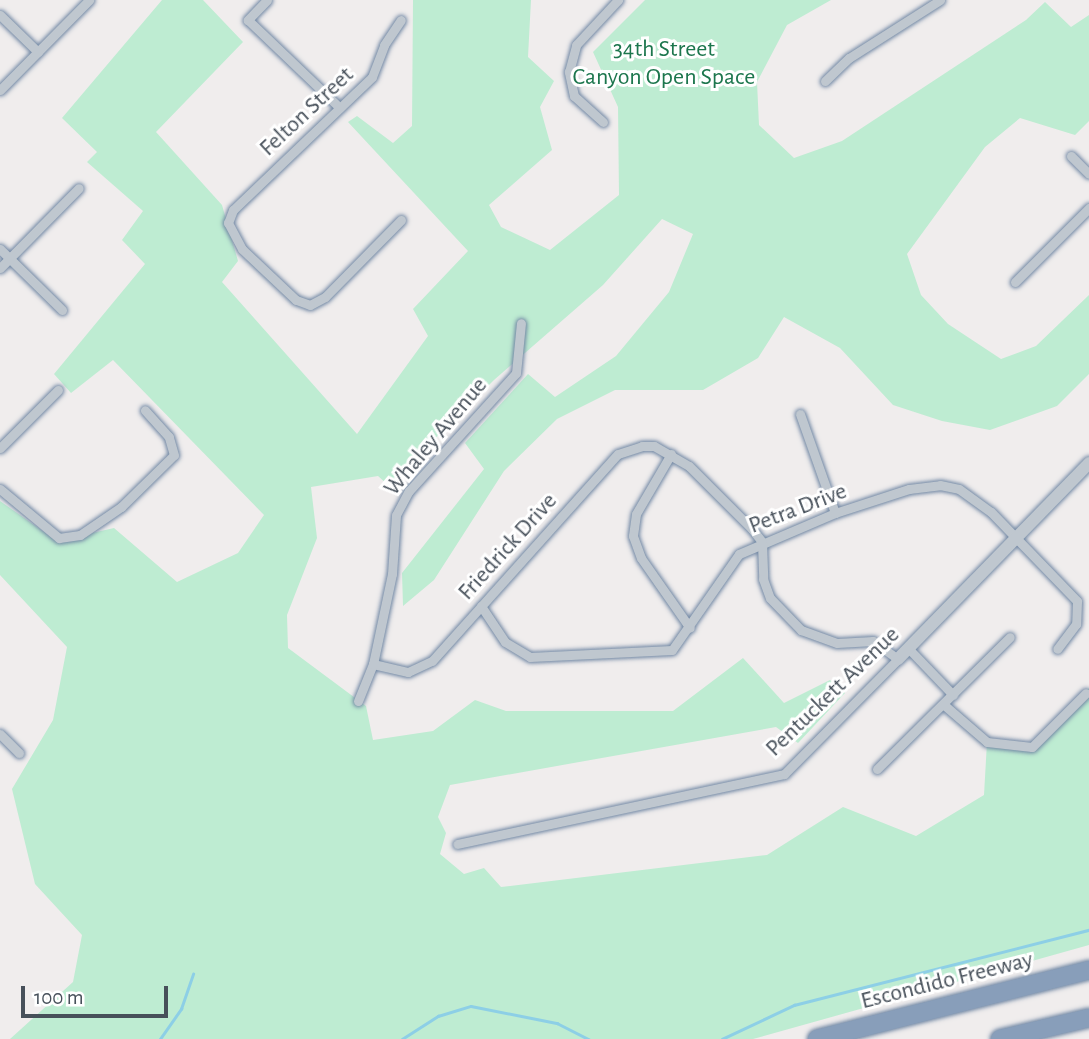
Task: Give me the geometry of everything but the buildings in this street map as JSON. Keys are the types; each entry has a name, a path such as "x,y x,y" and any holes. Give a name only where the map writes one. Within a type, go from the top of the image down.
{"highway":[{"name":"Escondido Freeway","path":"817,1039 1089,970"},
{"path":"1000,1039 1089,1018"}],"street":[{"path":"0,90 89,0"},
{"path":"267,0 248,20 338,106"},
{"path":"603,122 574,96 569,72 576,45 618,0"},
{"path":"825,81 849,58 940,0"},
{"path":"0,15 38,52"},
{"name":"Felton Street","path":"401,20 384,45 372,77 338,106 233,210 228,223 242,249 296,300 310,305 325,297 401,220"},
{"path":"1071,156 1089,174"},
{"path":"0,268 79,188"},
{"path":"1015,282 1089,208"},
{"path":"0,249 62,310"},
{"name":"Whaley Avenue","path":"358,701 373,664 392,574 396,515 409,491 516,373 521,323"},
{"path":"0,448 58,390"},
{"path":"0,489 47,531 59,538 80,535 121,507 169,461 175,447 145,410"},
{"path":"800,414 835,513"},
{"name":"Friedrick Drive","path":"373,664 400,671 418,669 481,606 618,454 642,446 671,454"},
{"path":"690,628 641,558 633,537 636,514 671,454 762,542 763,579 771,598 801,630 837,643 873,641 898,659"},
{"name":"Pentuckett Avenue","path":"457,844 784,774 1089,463"},
{"name":"Petra Drive","path":"481,606 505,642 517,652 545,659 672,650 690,628 721,574 739,554 835,513 909,489 940,485 975,498 1077,601 1076,624 1057,649"},
{"path":"877,769 1010,637"},
{"path":"908,648 953,695"},
{"path":"943,704 987,742 1032,747 1086,693"},
{"path":"0,734 19,753"}],"green space":[{"name":"34th Street Canyon Open Space","path":"162,0 203,0 243,42 156,132 222,205 238,261 222,282 357,434 428,336 413,309 468,251 348,122 357,116 393,143 412,126 413,0 531,0 528,57 554,81 540,107 552,150 489,205 501,227 550,250 619,195 618,107 593,52 645,0 831,0 787,25 757,82 759,125 794,158 842,141 1026,20 1045,2 1071,27 1089,15 1089,121 1075,135 1020,118 985,147 907,254 921,295 948,324 1001,359 1036,346 1089,295 1089,374 1057,406 990,430 942,421 893,405 840,348 784,317 758,358 703,390 615,390 557,419 504,471 434,580 403,606 402,573 484,469 465,443 528,374 555,397 616,356 669,292 693,234 662,219 603,285 494,380 388,485 378,476 311,487 317,538 287,615 288,648 366,706 373,740 433,731 475,700 506,711 673,711 743,658 784,703 830,680 845,693 798,743 776,727 450,785 438,817 446,833 440,854 464,874 484,868 501,887 767,855 843,807 916,836 984,795 987,742 1032,747 1089,688 1089,945 753,1039 10,1039 73,982 82,935 35,884 12,789 53,720 67,647 0,575 0,501 57,541 114,528 177,582 238,553 264,515 113,360 71,393 54,374 145,264 122,240 143,211 87,162 97,152 62,118"}],"waterway":[{"path":"722,1039 794,1005 1089,930"},
{"path":"160,1039 181,1009 193,974"},
{"path":"402,1039 438,1016 471,1006 557,1023 589,1039"}]}
